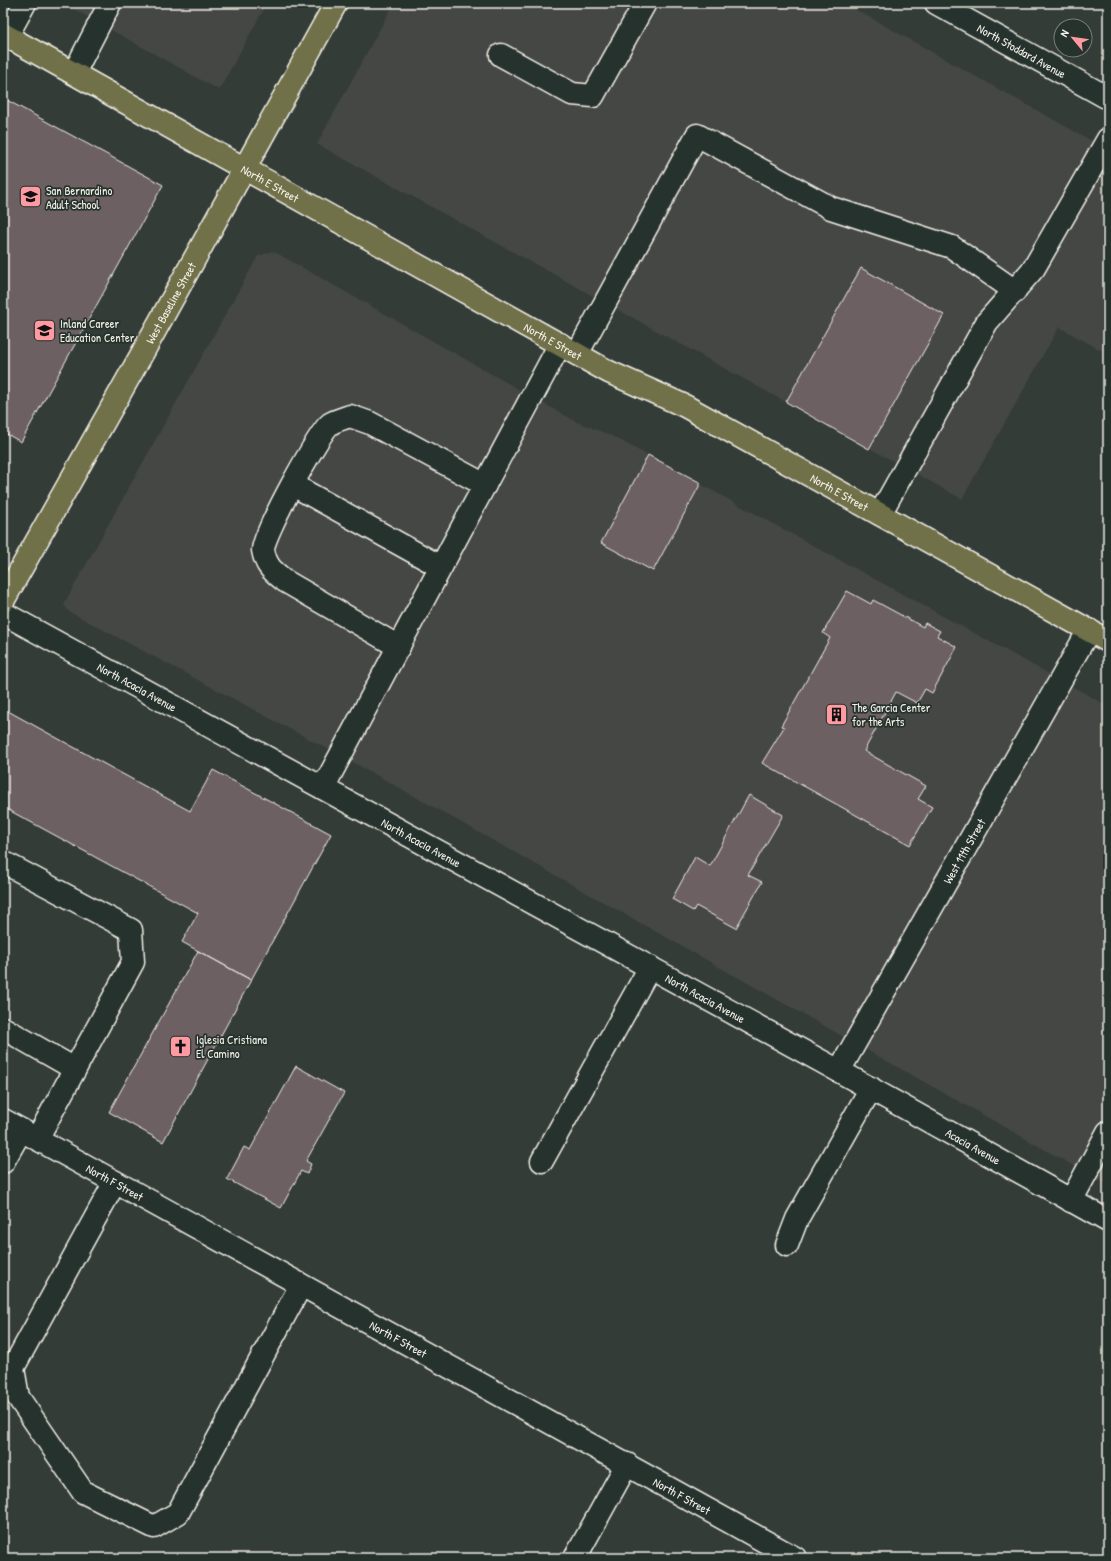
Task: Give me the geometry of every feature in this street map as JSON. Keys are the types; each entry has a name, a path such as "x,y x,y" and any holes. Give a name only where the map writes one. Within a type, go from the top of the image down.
{"main road":[{"name":"West Baseline Street","path":"5,593 245,168 336,3"},
{"name":"North E Street","path":"5,35 609,372 685,406 1108,641"}],"street":[{"path":"5,35 25,3"},
{"path":"74,73 110,3"},
{"path":"501,55 572,94 593,96 644,3"},
{"name":"North Stoddard Avenue","path":"936,3 1108,98"},
{"path":"323,788 485,485 569,349 697,135 831,208 952,247 1015,291"},
{"path":"880,514 987,322 1034,268 1108,139"},
{"path":"398,647 285,582 269,568 262,549 269,530 316,442 330,424 350,416 370,423 485,485"},
{"path":"293,486 441,567"},
{"name":"North Acacia Avenue","path":"3,613 839,1071"},
{"name":"West 11th Street","path":"839,1071 1089,630"},
{"path":"3,862 131,930 133,962 75,1069 20,1129 3,1162"},
{"path":"542,1161 650,967"},
{"path":"3,1028 75,1069"},
{"name":"Acacia Avenue","path":"839,1071 1108,1221"},
{"path":"788,1245 798,1219 871,1088"},
{"name":"North F Street","path":"20,1129 795,1558"},
{"path":"1071,1201 1108,1132"},
{"path":"115,1182 13,1368 18,1396 83,1492 154,1527 178,1513 302,1285"},
{"path":"575,1558 626,1464"}],"shaded area":[{"path":"63,3 267,3 219,90"},
{"path":"394,3 844,3 1108,150 1108,354 1059,327 962,499 317,144"},
{"path":"273,251 575,421 612,436 1108,706 1108,1185 371,772 68,611 64,604 258,256"}],"building":[{"name":"Inland Career Education Center","path":"3,98 163,185 21,442 3,432"},
{"path":"861,268 944,315 869,449 786,402"},
{"path":"648,455 701,483 653,571 601,543"},
{"name":"The Garcia Center for the Arts","path":"847,591 871,604 873,600 923,627 925,623 940,631 937,636 957,647 932,693 925,689 917,703 896,692 864,751 926,786 918,799 932,807 910,845 762,763 784,727 781,726 830,638 823,633"},
{"path":"6,710 190,811 213,770 331,834 251,980 182,942 198,913 3,807 3,716"},
{"path":"749,795 783,815 748,875 762,882 736,928 696,906 693,911 672,899 695,857 710,866"},
{"name":"Iglesia Cristiana El Camino","path":"198,951 251,980 163,1142 109,1112"},
{"path":"296,1066 344,1093 306,1161 311,1164 307,1174 301,1171 281,1208 227,1179 244,1147 250,1150"}],"place":[{"name":"San Bernardino Adult School","path":"30,197"},
{"name":"Inland Career Education Center","path":"44,330"},
{"name":"The Garcia Center for the Arts","path":"836,714"},
{"name":"Iglesia Cristiana El Camino","path":"180,1046"}]}
